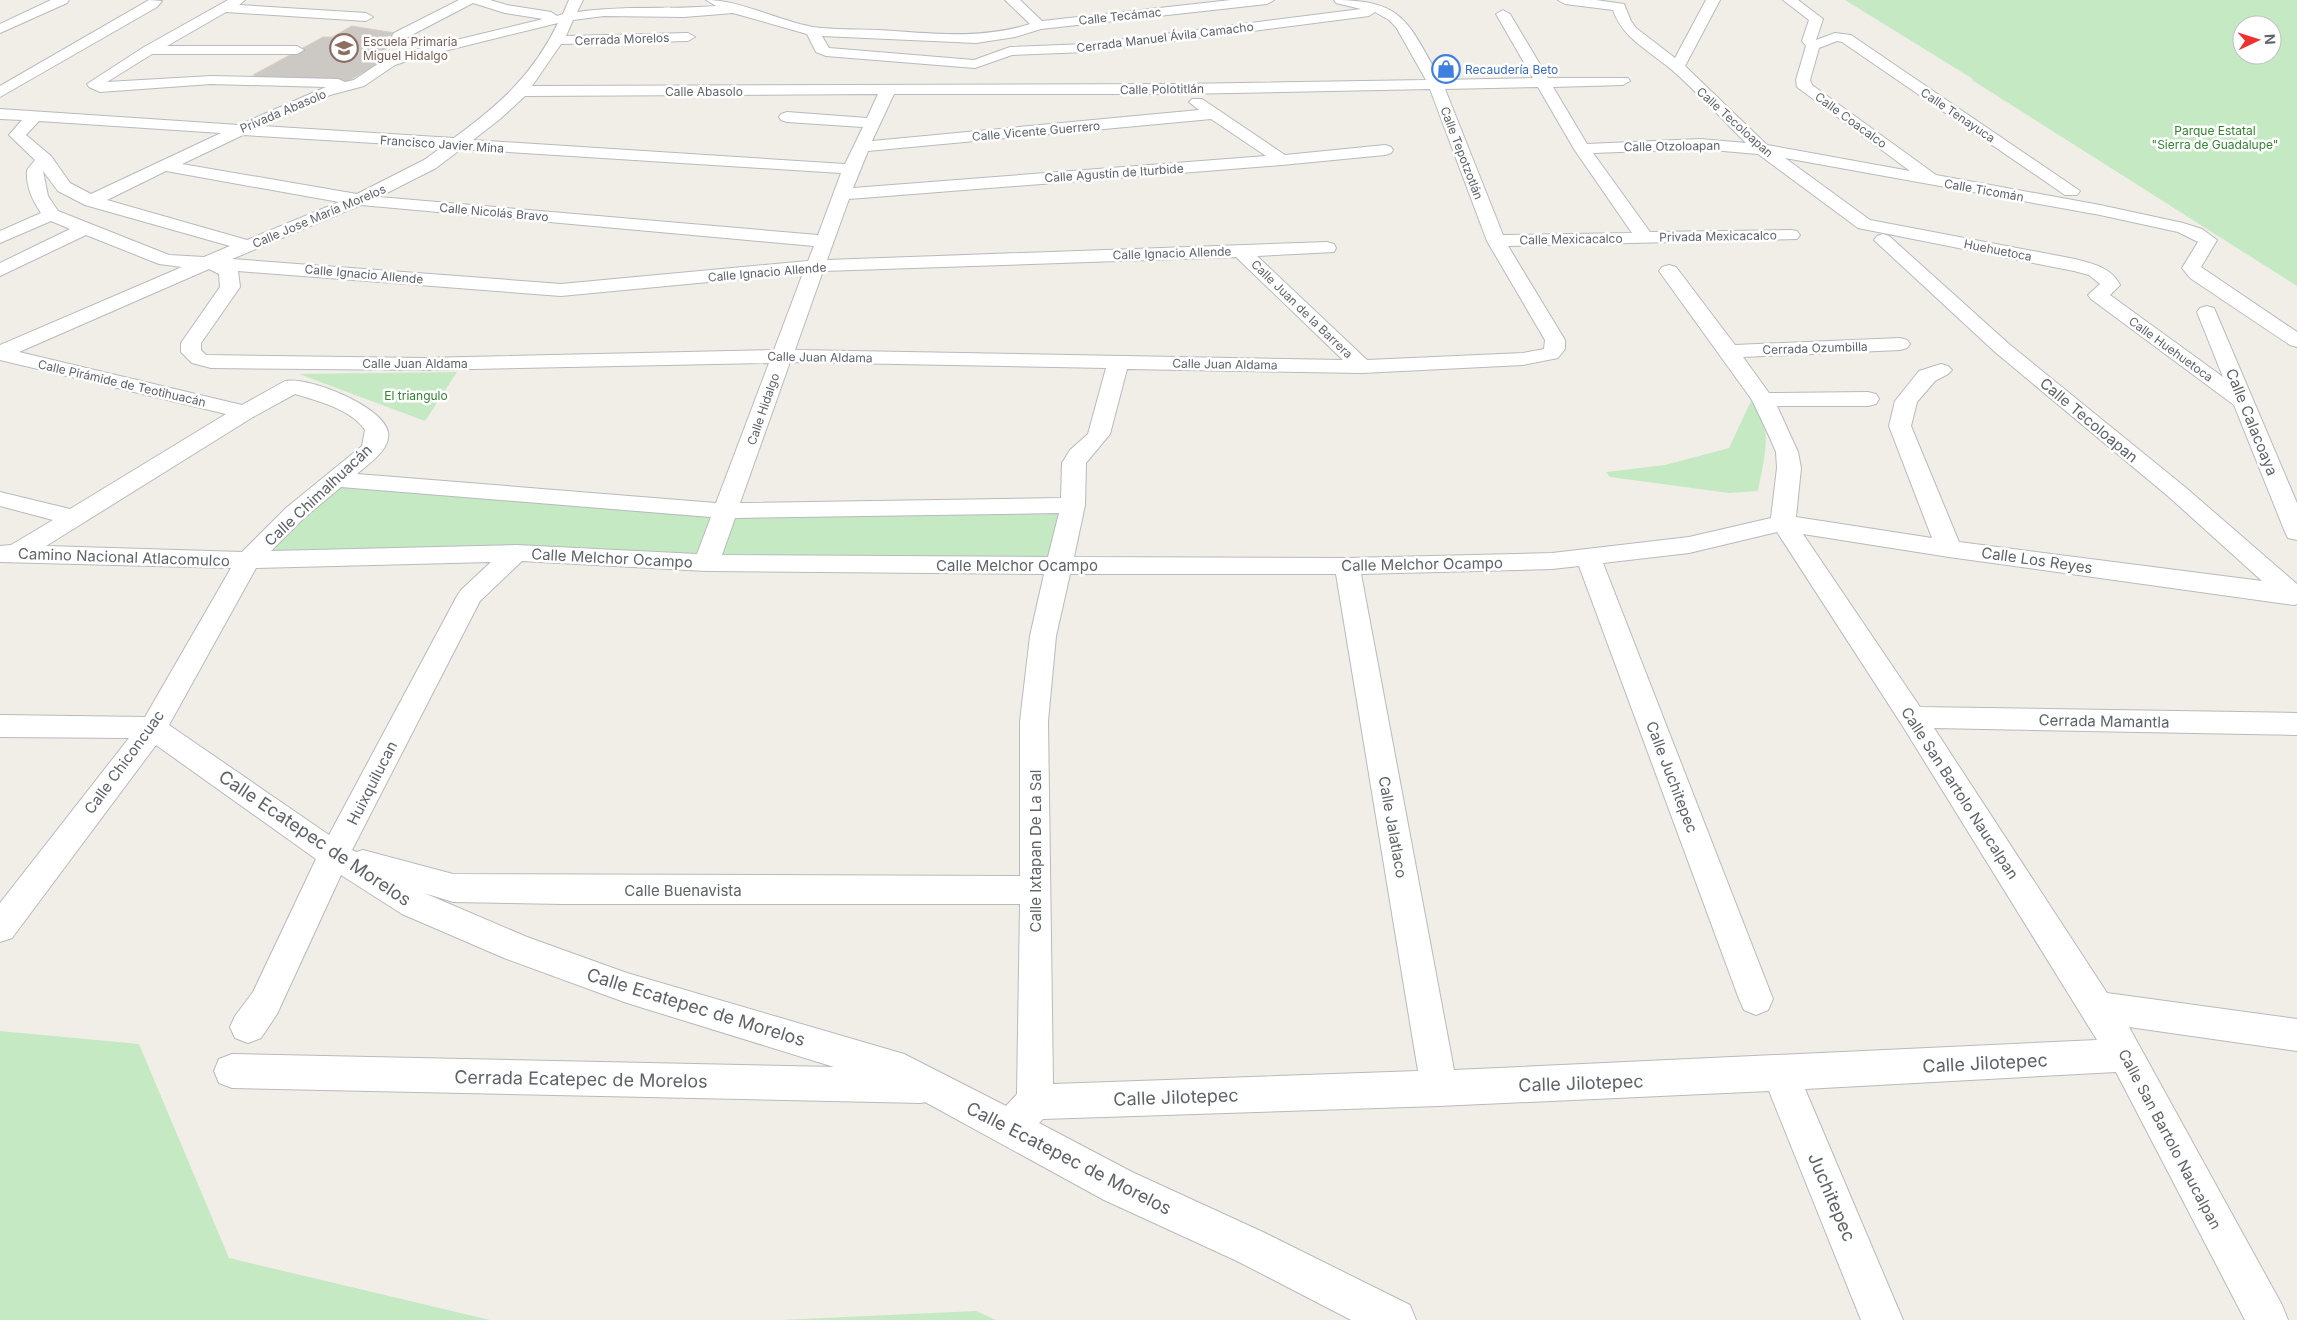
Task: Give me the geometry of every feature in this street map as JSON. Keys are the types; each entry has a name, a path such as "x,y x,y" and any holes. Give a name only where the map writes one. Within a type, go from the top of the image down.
{"street":[{"path":"0,29 62,0"},
{"path":"0,92 155,1 148,0"},
{"path":"238,0 149,50 94,84 100,87 211,80 359,83"},
{"path":"399,36 469,0"},
{"path":"477,0 514,10 568,17 612,11 684,13 732,9"},
{"name":"Calle Jose María Morelos","path":"0,353 209,262 359,200 430,164 494,116 520,91 557,40 576,0"},
{"path":"713,0 732,9 813,31 976,39 1001,36 1039,26"},
{"path":"1012,0 1039,26"},
{"name":"Calle Tecámac","path":"1039,26 1267,0"},
{"name":"Calle Tepotzotlán","path":"1341,0 1382,10 1402,25 1435,83 1496,241 1555,340"},
{"name":"Calle Tecoloapan","path":"1565,0 1619,7 1624,22 1631,31 1677,67 1762,149 1864,224"},
{"path":"1677,67 1713,0"},
{"path":"1790,0 1816,18 1810,41 1813,46"},
{"path":"222,8 366,17"},
{"name":"Cerrada Manuel Ávila Camacho","path":"813,31 823,51 975,64 1010,51 1046,48 1087,48 1382,10"},
{"path":"1503,14 1542,84 1582,149 1646,238"},
{"name":"Privada Abasolo","path":"91,201 242,129 325,92 359,83 390,62 405,56 568,17"},
{"name":"Cerrada Morelos","path":"557,40 688,37"},
{"name":"Calle Tenayuca","path":"1813,46 1835,37 1846,38 2071,191"},
{"name":"Calle Coacalco","path":"1813,46 1803,80 1805,86 1935,181"},
{"path":"149,50 297,50"},
{"name":"Calle Polotitlán","path":"888,90 1179,89 1435,83 1542,84 1623,81"},
{"path":"1179,89 1212,114 1282,160"},
{"name":"Calle Abasolo","path":"520,91 888,90"},
{"name":"Calle Hidalgo","path":"706,562 727,511 851,169 888,90"},
{"name":"Francisco Javier Mina","path":"0,114 456,145 851,169"},
{"name":"Calle Vicente Guerrero","path":"861,148 1212,114"},
{"path":"0,132 34,117"},
{"path":"34,117 17,135 45,160 64,187 91,201 249,246"},
{"path":"787,117 872,123"},
{"name":"Calle Otzoloapan","path":"1582,149 1700,144 1762,149"},
{"name":"Calle Ticomán","path":"1762,149 2151,220 2203,236 2208,240 2191,268 2197,274 2297,341"},
{"name":"Calle Agustín de Iturbide","path":"843,194 1282,160 1385,150"},
{"path":"0,238 51,215 39,196 35,179 35,170 45,160"},
{"name":"Calle Nicolás Bravo","path":"164,166 359,200 825,241"},
{"name":"Calle Ignacio Allende","path":"51,215 166,260 561,290 588,290 815,266 1327,248"},
{"name":"Huehuetoca","path":"1864,224 2086,268 2109,281 2108,289 2098,295"},
{"path":"0,270 84,229"},
{"name":"Privada Mexicacalco","path":"1646,238 1791,235"},
{"name":"Calle Mexicacalco","path":"1496,241 1646,238"},
{"name":"Calle Tecoloapan","path":"1883,240 2002,348 2176,492 2294,596"},
{"name":"Calle Juan de la Barrera","path":"1241,251 1362,366"},
{"name":"Calle Juan Aldama","path":"209,262 228,271 230,278 230,287 191,343 191,352 199,359 211,362 423,364 782,356 1362,366 1540,357 1551,354 1555,349 1555,340"},
{"path":"1669,271 1763,400 1787,452 1789,468 1784,523"},
{"name":"Calle Huehuetoca","path":"2098,295 2245,404"},
{"name":"Calle Calacoaya","path":"2206,312 2297,532"},
{"name":"Cerrada Ozumbilla","path":"1729,351 1900,344"},
{"name":"Calle Pirámide de Teotihuacán","path":"0,353 245,412"},
{"name":"Calle Ixtapan De La Sal","path":"1035,1102 1036,890 1034,722 1043,636 1073,505 1074,463 1098,434 1118,363"},
{"path":"1941,370 1927,376 1906,400 1900,426 1903,438 1949,549"},
{"name":"Calle Chimalhuacán","path":"245,412 294,386 332,398 367,418 376,430 376,439 372,449 295,513 248,560"},
{"path":"1763,400 1868,399"},
{"path":"8,554 75,518 245,412"},
{"path":"334,479 727,511 1073,505"},
{"path":"0,498 75,518"},
{"name":"Calle Los Reyes","path":"1784,523 1949,549 2294,596"},
{"name":"Calle Melchor Ocampo","path":"248,560 516,553 706,562 1059,566 1347,566 1552,560 1689,544 1784,523"},
{"name":"Calle San Bartolo Naucalpan","path":"1784,523 1912,717 2097,1007 2126,1055 2267,1320"},
{"name":"Huixquilucan","path":"248,1027 265,1003 334,855 470,596 516,553"},
{"name":"Camino Nacional Atlacomulco","path":"8,554 248,560"},
{"name":"Calle Juchitepec","path":"1588,556 1756,998"},
{"name":"Calle Chiconcuac","path":"0,928 153,728 248,560"},
{"name":"Calle Jalatlaco","path":"1347,566 1439,1089"},
{"name":"Cerrada Mamantla","path":"1912,717 2297,724"},
{"path":"0,726 153,728"},
{"name":"Calle Ecatepec de Morelos","path":"153,728 334,855 414,904 516,948 627,988 904,1071 1118,1186 1251,1247 1395,1320"},
{"name":"Calle Buenavista","path":"334,855 453,888 1036,890"},
{"path":"2097,1007 2297,1035"},
{"name":"Calle Jilotepec","path":"1035,1102 1439,1089 1781,1075 2126,1055"},
{"name":"Cerrada Ecatepec de Morelos","path":"232,1072 929,1086"},
{"name":"Juchitepec","path":"1781,1075 1882,1320"},
{"path":"1008,1127 1035,1102"}],"green space":[{"name":"Parque Estatal \"Sierra de Guadalupe\"","path":"1845,0 2297,0 2297,286"},
{"name":"El triangulo","path":"457,372 425,421 299,374"},
{"path":"1751,401 1759,410 1766,432 1765,456 1758,491 1729,493 1610,477 1606,472 1665,465 1729,448"},
{"path":"334,479 727,511 1073,505 1059,566 516,553 248,560"},
{"path":"0,1031 139,1044 229,1258 490,1320 0,1320"},
{"path":"976,1311 996,1320 780,1320"}],"building":[{"name":"Escuela Primaria Miguel Hidalgo","path":"352,26 395,33 383,39 398,42 375,55 391,57 348,81 260,78 253,75 323,37 332,37"}],"place":[{"name":"Escuela Primaria Miguel Hidalgo","path":"344,48"},
{"name":"Recaudería Beto","path":"1446,69"}]}
